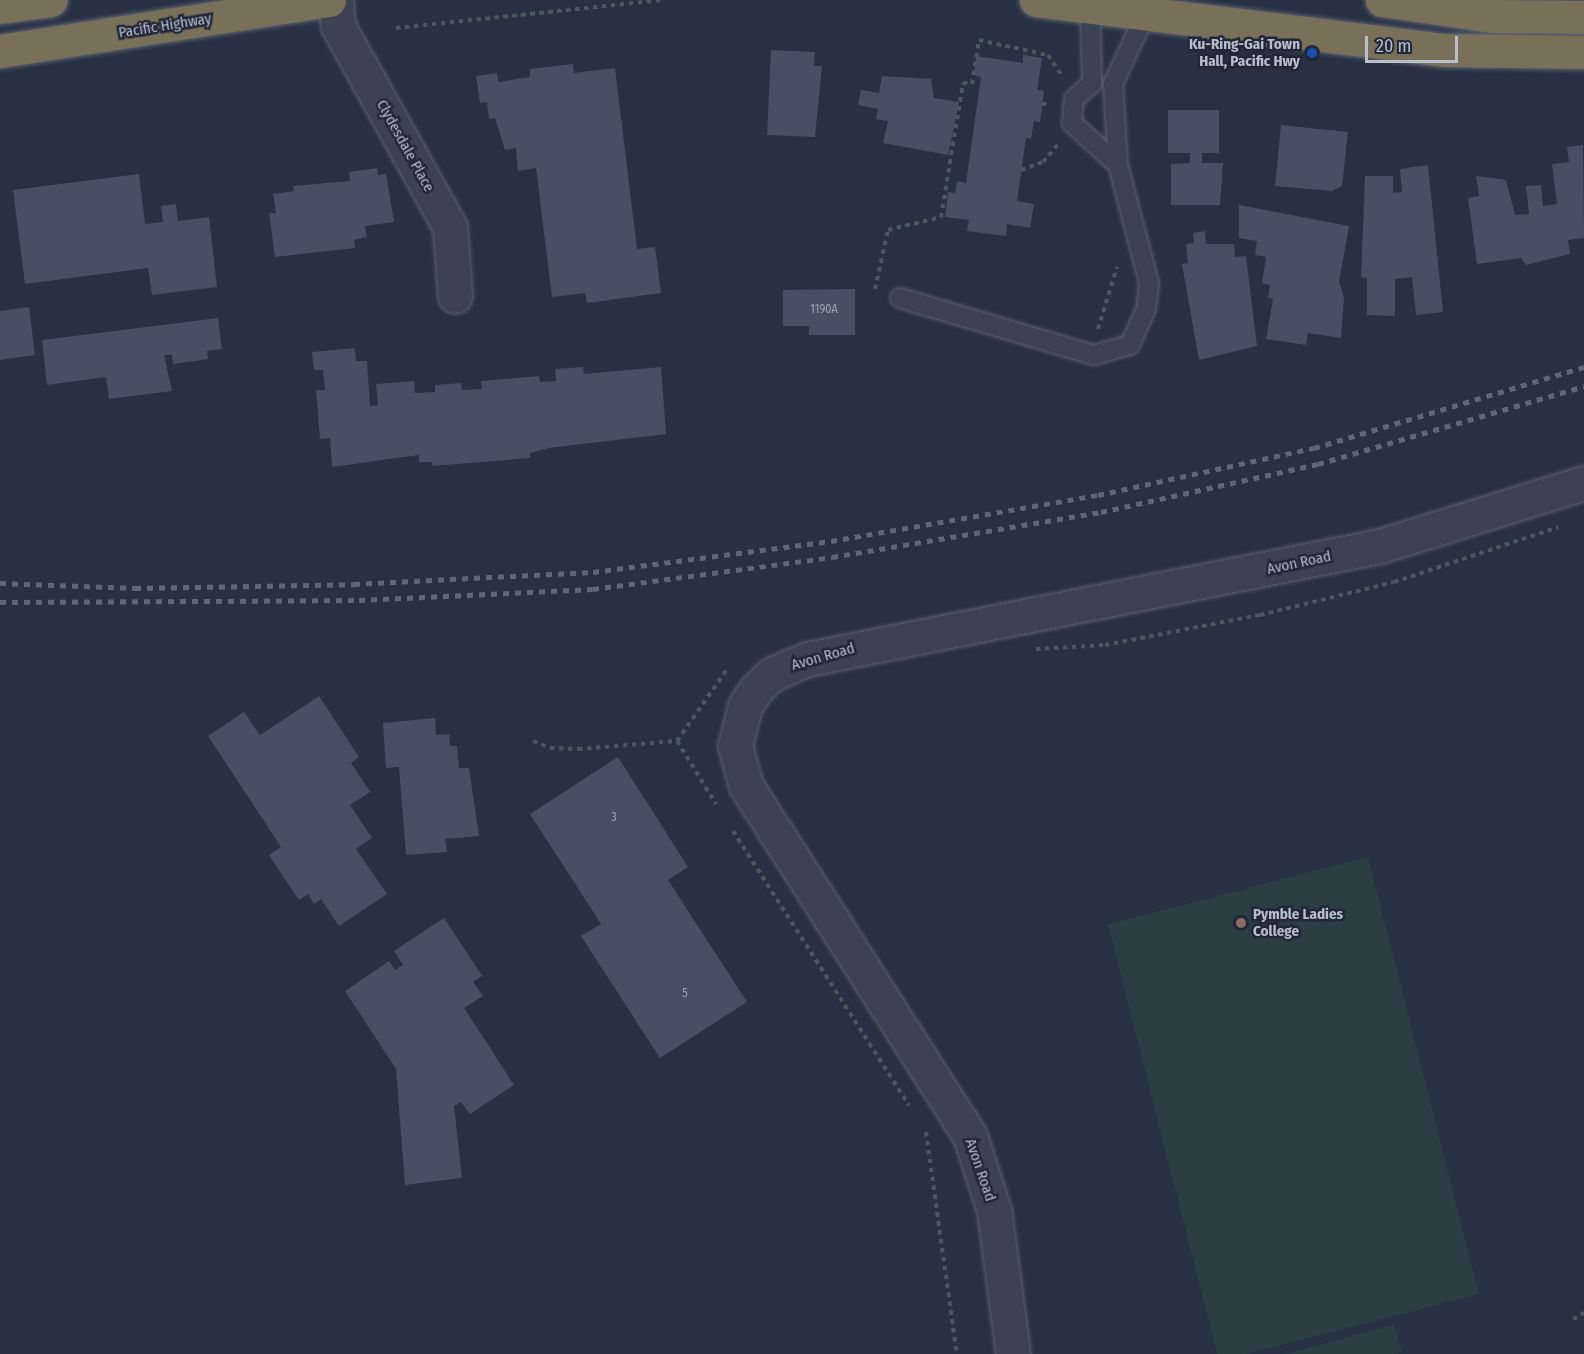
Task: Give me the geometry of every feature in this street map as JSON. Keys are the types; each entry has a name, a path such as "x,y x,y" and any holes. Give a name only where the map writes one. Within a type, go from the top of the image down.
{"highway":[{"path":"0,8 51,0"},
{"name":"Pacific Highway","path":"0,51 329,0"},
{"path":"1036,0 1147,11 1445,50 1584,52"},
{"path":"1382,0 1492,16 1584,17"}],"street":[{"name":"Clydesdale Place","path":"336,0 339,26 450,227 455,296"},
{"name":"Avon Road","path":"1013,1354 994,1210 970,1136 746,786 735,746 745,706 756,689 772,674 807,659 1380,546 1584,483"}],"lane":[{"path":"1089,5 1092,76 1074,99 1072,123 1118,165"},
{"path":"900,298 1094,355 1130,345 1146,309 1149,284 1118,165 1113,84 1147,11"},
{"path":"1092,76 1113,84"}],"path":[{"path":"396,28 662,0"},
{"path":"900,298 875,290 888,230 941,217 963,83 972,84 979,40 1048,55 1067,83"},
{"path":"1056,118 1054,107 1067,83 1092,76"},
{"path":"1059,129 1061,141 1069,147"},
{"path":"1021,170 1043,162 1061,141"},
{"path":"1093,335 1120,260"},
{"path":"1025,651 1105,645 1260,615 1394,582 1542,537 1568,523"},
{"path":"533,741 550,748 578,749 677,741 720,811"},
{"path":"727,821 913,1112"},
{"path":"923,1128 957,1354"},
{"path":"1573,1319 1584,1313"}],"shaded area":[{"path":"1368,857 1479,1294 1247,1354 1217,1354 1108,924"},
{"path":"1394,1324 1402,1351 1392,1354 1286,1354"}],"building":[{"path":"771,50 815,52 814,66 822,66 815,137 767,135"},
{"path":"1023,55 1042,58 1037,90 1044,91 1040,122 1034,121 1031,139 1026,138 1017,201 1034,204 1030,228 1007,224 1006,236 967,231 969,220 945,217 948,192 955,193 957,181 966,183 981,77 974,75 976,56 1023,63"},
{"path":"573,64 574,73 615,68 637,249 655,247 661,293 587,303 585,293 552,297 536,168 518,171 516,148 505,150 495,118 489,119 487,102 480,103 476,76 497,73 498,82 530,77 530,69"},
{"path":"882,76 931,79 934,98 959,102 948,155 883,143 888,121 876,119 878,109 858,105 861,90 879,93"},
{"path":"1168,110 1219,110 1219,153 1202,153 1202,163 1223,163 1220,205 1171,205 1171,164 1190,163 1190,153 1168,153"},
{"path":"1281,125 1348,132 1342,186 1332,191 1275,186"},
{"path":"1583,145 1584,238 1568,240 1570,254 1526,265 1521,258 1477,264 1468,198 1479,196 1476,176 1506,180 1515,215 1529,214 1526,186 1541,185 1543,206 1557,204 1552,164 1569,162 1567,147"},
{"path":"1428,165 1443,312 1416,315 1412,277 1395,279 1395,316 1367,315 1367,278 1361,277 1365,176 1393,176 1393,193 1402,192 1400,169"},
{"path":"377,168 378,175 386,174 394,222 365,226 367,237 354,240 355,248 275,257 269,213 276,213 273,194 294,191 293,186 350,181 349,172"},
{"path":"139,174 145,224 163,222 161,206 176,204 178,221 209,217 217,287 152,295 148,268 25,284 13,190"},
{"path":"1239,205 1349,226 1339,282 1344,297 1341,338 1308,333 1306,345 1266,339 1273,299 1268,298 1270,285 1262,283 1266,257 1255,255 1257,241 1239,238"},
{"path":"1205,231 1206,244 1234,244 1235,257 1246,256 1257,346 1199,360 1182,264 1188,263 1186,244 1194,243 1193,233"},
{"path":"855,289 855,335 809,335 809,326 783,326 783,290"},
{"path":"29,307 35,355 0,360 0,311"},
{"path":"218,318 222,349 207,351 208,359 173,364 172,355 164,355 172,391 109,399 106,377 47,385 42,340"},
{"path":"355,348 356,361 367,361 370,406 378,405 376,384 414,381 415,393 435,392 435,385 461,383 462,390 482,389 481,381 539,376 540,382 556,381 555,369 583,367 584,374 661,367 666,434 549,448 530,453 530,458 432,466 432,462 419,462 419,455 332,467 330,438 320,439 316,390 325,390 323,370 314,370 312,352"},
{"path":"319,696 359,757 351,763 370,792 350,805 372,838 356,849 387,894 339,926 321,899 314,904 308,894 299,900 269,855 281,847 208,736 244,712 260,735"},
{"path":"435,718 436,735 449,734 450,746 457,746 459,768 469,768 479,836 445,839 447,852 406,855 399,767 386,768 383,723"},
{"path":"618,757 688,867 668,880 747,1002 660,1058 581,936 601,924 530,814"},
{"path":"444,918 482,976 473,982 483,996 464,1008 514,1085 470,1114 461,1102 454,1106 462,1178 405,1185 396,1069 345,991 389,961 395,970 403,965 394,951"}],"railway":[{"path":"0,583 135,588 354,584 593,572 831,541 1098,495 1314,448 1584,367"},
{"path":"0,602 359,600 593,589 832,557 1101,512 1318,464 1584,386"}],"place":[{"name":"Ku-Ring-Gai Town Hall, Pacific Hwy","path":"1312,53"},
{"name":"Pymble Ladies College","path":"1241,923"}]}
